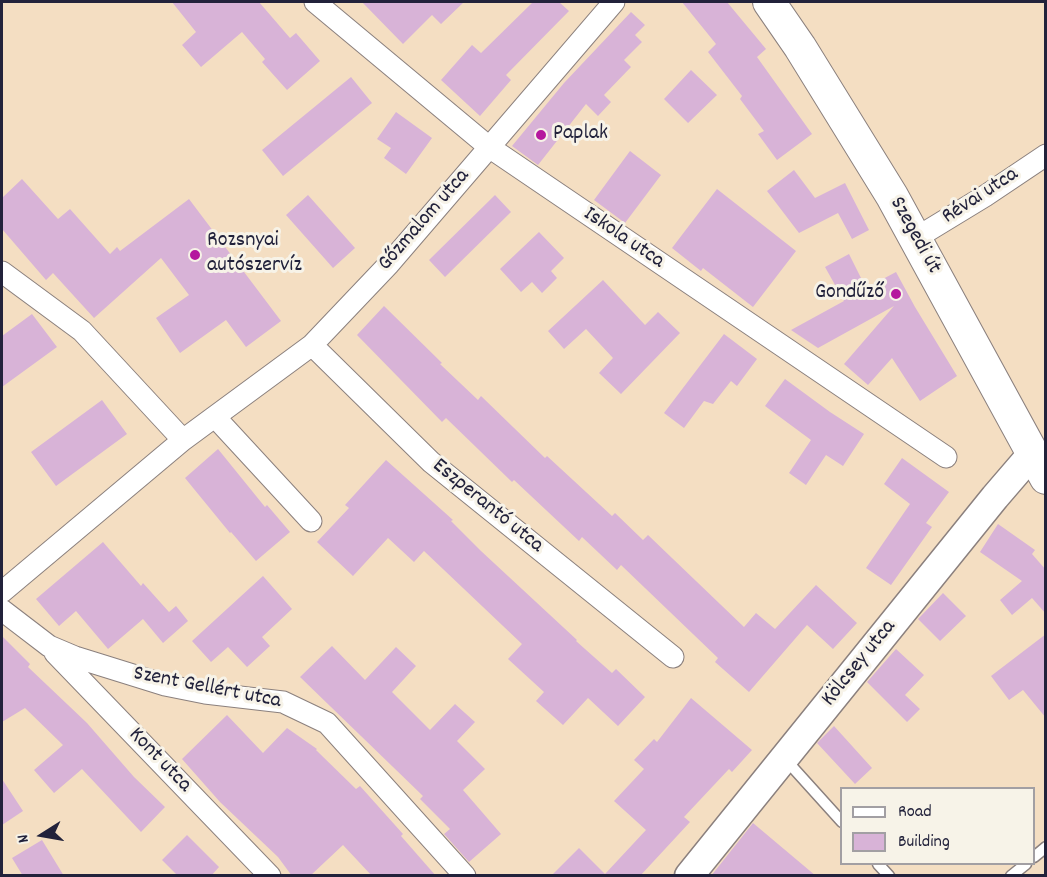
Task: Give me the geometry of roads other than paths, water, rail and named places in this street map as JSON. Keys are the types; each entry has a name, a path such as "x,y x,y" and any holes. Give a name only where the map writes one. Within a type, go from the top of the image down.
{"main road":[{"name":"Szegedi út","path":"769,2 800,48 916,238 1039,466"},
{"name":"Kölcsey utca","path":"689,876 784,757 1039,466"}],"street":[{"name":"Iskola utca","path":"315,2 489,147 946,457"},
{"name":"Gőzmalom utca","path":"2,592 183,440 312,345 389,264 614,2"},
{"name":"Révai utca","path":"916,238 1046,155"},
{"path":"2,272 82,331 183,440"},
{"name":"Eszperantó utca","path":"312,345 431,462 673,657"},
{"path":"215,417 311,522"},
{"name":"Szent Gellért utca","path":"2,610 48,646 75,657 165,686 283,702 327,723 465,876"},
{"name":"Kont utca","path":"48,646 270,876"}],"lane":[{"path":"784,757 840,820"},
{"path":"1011,876 1025,865"}],"place":[{"name":"Paplak","path":"541,135"},
{"name":"Rozsnyai autószervíz","path":"195,255"},
{"name":"Gondűző","path":"896,294"}]}
